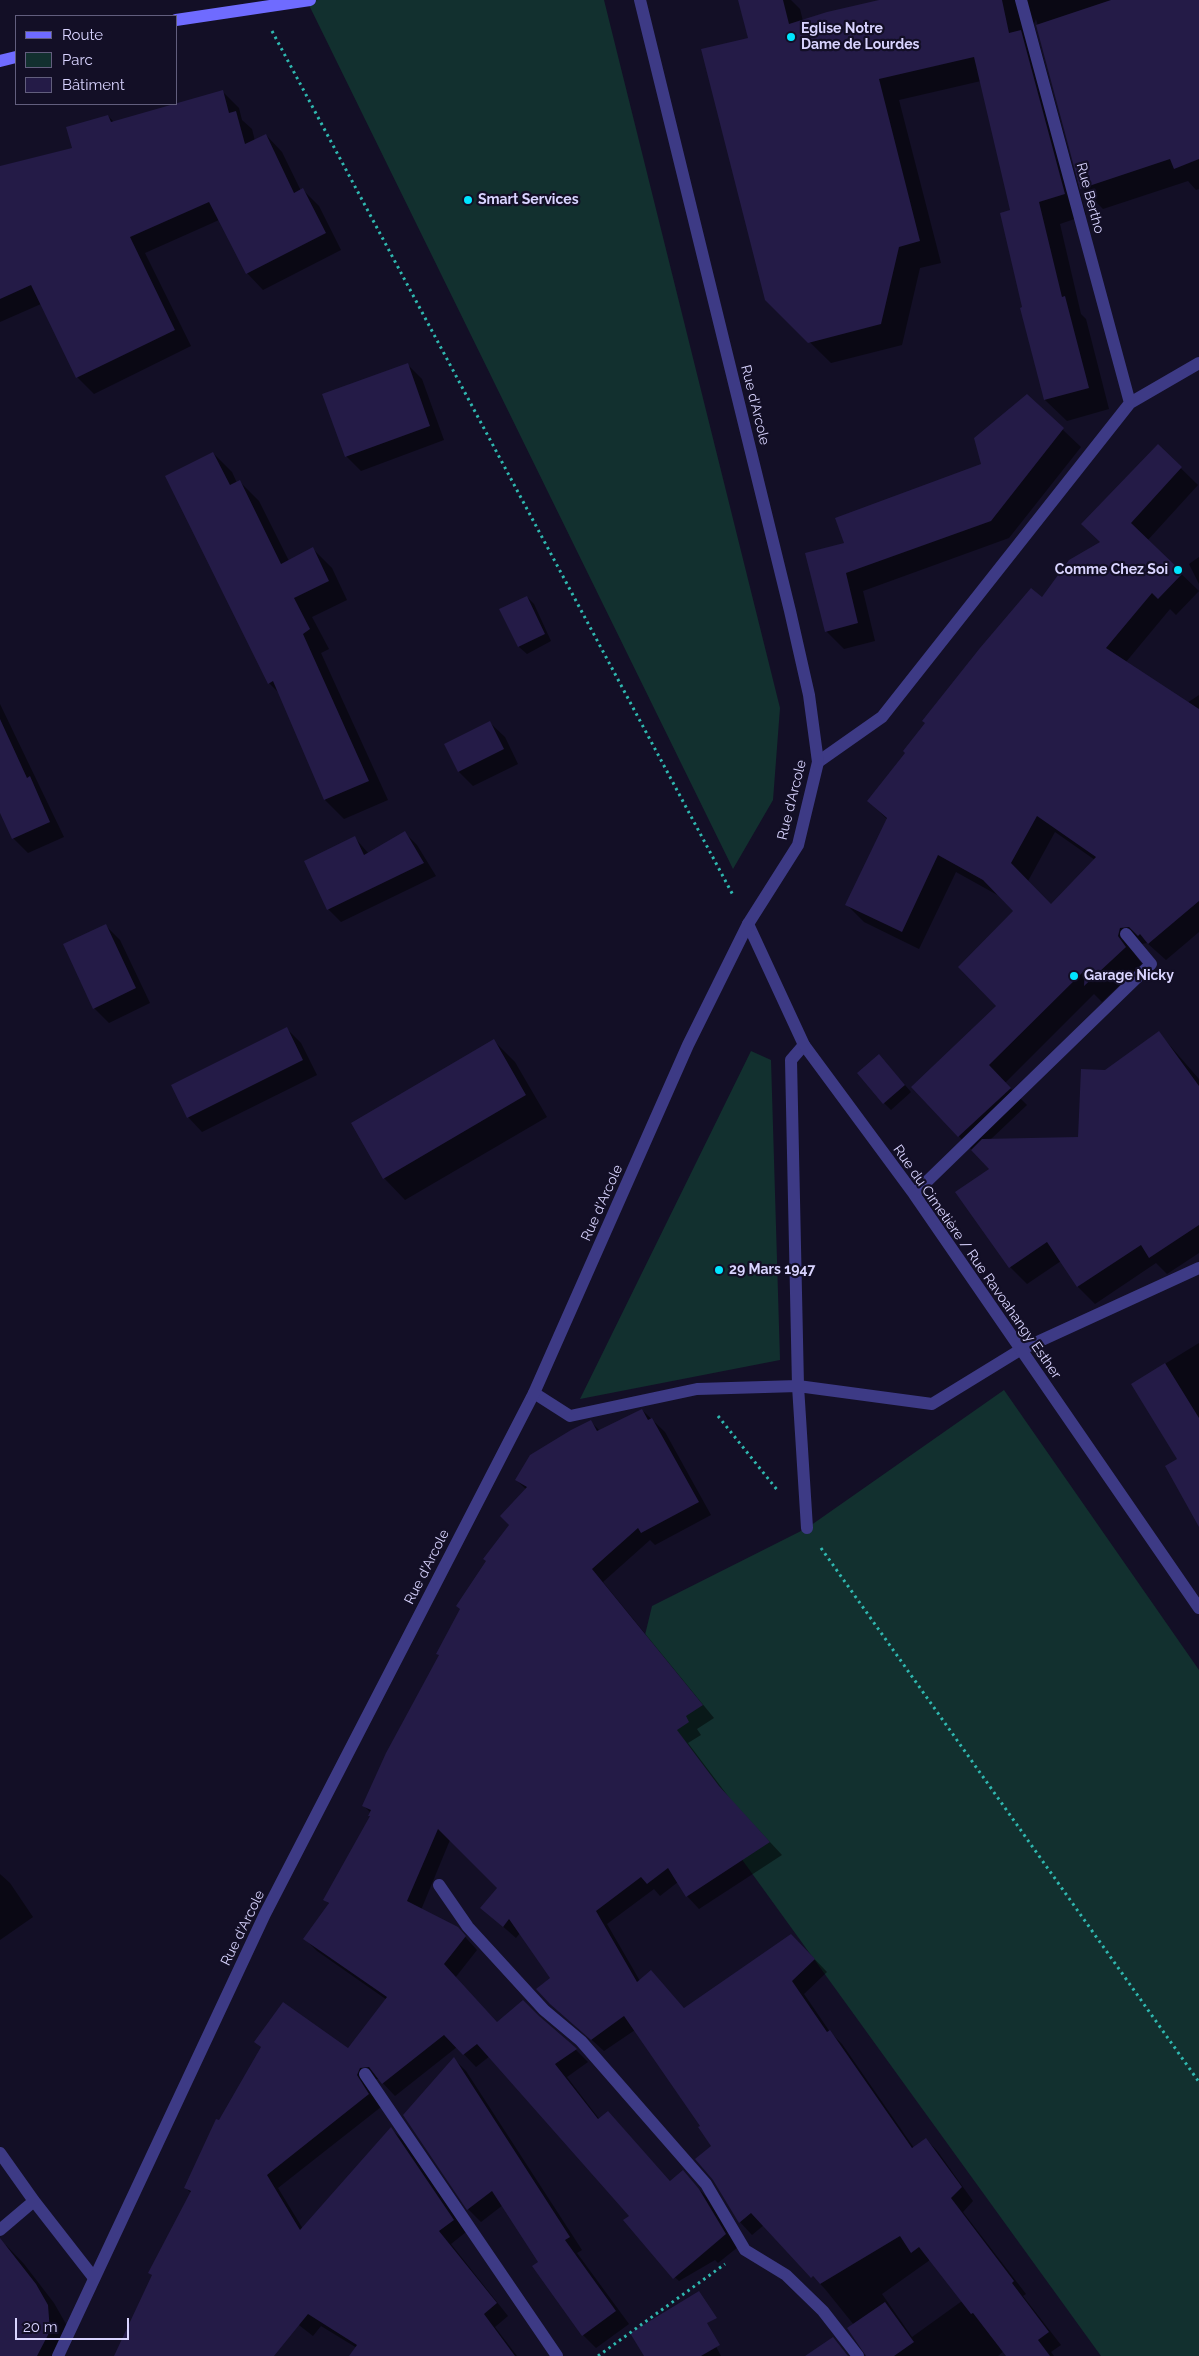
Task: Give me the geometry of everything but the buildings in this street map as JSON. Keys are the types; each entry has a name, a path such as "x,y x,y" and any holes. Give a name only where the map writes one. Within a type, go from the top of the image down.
{"main road":[{"path":"178,20 258,3 310,0"},
{"path":"0,61 15,57"}],"street":[{"name":"Rue d'Arcole","path":"58,2356 265,1914 534,1393 688,1045 748,924 798,845 818,762 809,695 640,0"},
{"name":"Rue Bertho","path":"1021,0 1130,403"},
{"path":"818,762 882,717 1130,403 1199,364"},
{"name":"Rue du Cimetière / Rue Ravoahangy Esther","path":"748,924 804,1045 914,1194 1199,1608"},
{"path":"914,1194 1151,964 1126,934"},
{"path":"804,1045 791,1060 798,1386 807,1528"},
{"path":"534,1393 570,1416 697,1389 798,1386 932,1404 1020,1350 1199,1268"},
{"path":"438,1886 468,1927 544,2010 581,2041 706,2184 745,2250 786,2275 823,2311 858,2356"},
{"path":"365,2074 557,2356"},
{"path":"0,2153 34,2201 94,2278"},
{"path":"0,2230 34,2201"}],"path":[{"path":"258,3 748,924"},
{"path":"697,1389 807,1528 1199,2082"},
{"path":"598,2356 745,2250"}],"green space":[{"path":"604,0 780,708 773,800 733,869 307,1"},
{"path":"751,1051 771,1060 780,1360 580,1399"},
{"path":"1004,1390 1199,1670 1199,2356 1101,2356 662,1749 645,1635 652,1606 807,1528"}],"place":[{"name":"Eglise Notre Dame de Lourdes","path":"791,37"},
{"name":"Smart Services","path":"468,200"},
{"name":"Comme Chez Soi","path":"1178,570"},
{"name":"Garage Nicky","path":"1074,976"},
{"name":"29 Mars 1947","path":"719,1270"}]}
